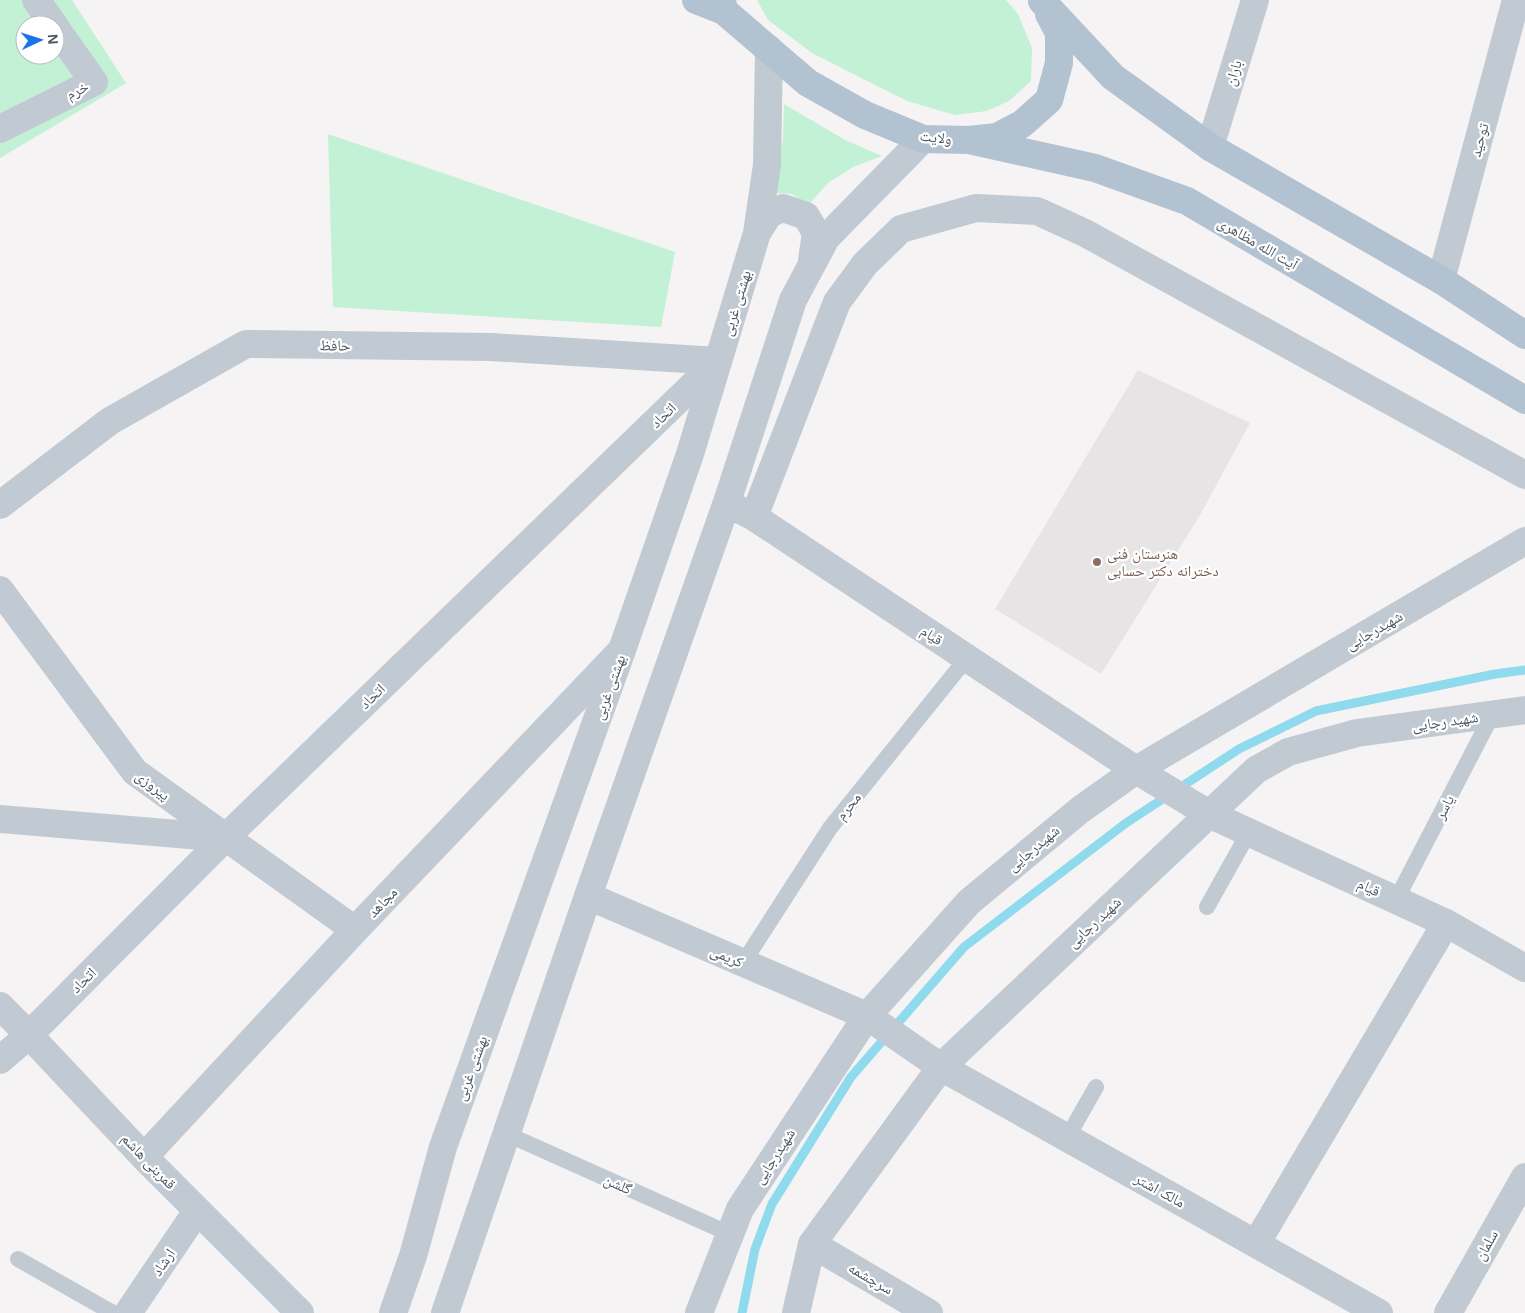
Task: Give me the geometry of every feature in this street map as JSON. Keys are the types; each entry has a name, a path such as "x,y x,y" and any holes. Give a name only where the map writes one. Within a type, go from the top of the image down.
{"main road":[{"name":"ولایت","path":"696,0 723,6 808,84 865,115 923,139 969,140 996,137 1022,124 1049,100 1059,63 1059,33 1042,0"},
{"path":"1042,0 1113,77 1210,147 1441,280 1525,335"},
{"name":"آیت الله مظاهری","path":"969,140 1095,168 1187,201 1525,400"}],"street":[{"name":"خرم","path":"36,0 46,15"},
{"name":"باران","path":"1210,147 1255,0"},
{"name":"توحید","path":"1441,280 1516,0"},
{"name":"خرم","path":"0,129 94,82 65,41"},
{"name":"بهشتی غربی","path":"393,1313 413,1256 443,1147 622,650 690,454 758,233 767,165 769,49"},
{"path":"445,1313 588,896 727,502 793,300 826,238 923,139"},
{"path":"758,233 769,214 783,208 806,216 816,233 811,266"},
{"path":"754,517 837,302 865,264 900,229 976,208 1037,212 1085,233 1525,475"},
{"name":"حافظ","path":"0,505 110,421 246,344 491,347 718,361"},
{"name":"اتحاد","path":"0,1060 29,1035 225,838 718,361"},
{"name":"قیام","path":"727,502 754,517 1136,770 1209,814 1446,923 1525,968"},
{"name":"شهیدرجایی","path":"699,1313 740,1209 867,1016 969,902 1080,810 1136,770 1525,541"},
{"name":"پیروزی","path":"0,590 135,772 355,930"},
{"name":"مجاهد","path":"144,1157 355,930 622,650"},
{"name":"شهید رجایی","path":"796,1313 812,1244 941,1067 1256,770 1288,752 1357,733 1525,710"},
{"path":"0,819 225,838"},
{"name":"کریمی","path":"588,896 867,1016 941,1067"},
{"path":"1256,1244 1446,923"},
{"name":"قمربنی هاشم","path":"0,1006 144,1157 300,1313"},
{"name":"مالک اشتر","path":"941,1067 1379,1313"},
{"name":"سلمان","path":"1448,1313 1525,1177"},
{"name":"ارشاد","path":"128,1313 198,1211"},
{"name":"سرچشمه","path":"812,1244 930,1313"}],"lane":[{"name":"محرم","path":"743,963 830,828 967,658"},
{"name":"یاسر","path":"1396,900 1492,715"},
{"path":"1207,907 1249,832"},
{"path":"1067,1138 1096,1088"},
{"name":"گلشن","path":"507,1134 730,1234"},
{"path":"18,1259 113,1313"}],"shaded area":[{"name":"هنرستان فنی دخترانه دکتر حسابی","path":"1138,370 1250,423 1200,515 1101,674 995,609"}],"green space":[{"path":"0,0 72,0 126,83 0,158"},
{"path":"757,0 1006,0 1018,14 1032,48 1031,81 1009,101 987,111 955,115 907,101 812,53 768,20"},
{"path":"784,104 845,140 882,156 853,167 828,183 808,205 792,194 774,193 783,139"},
{"path":"328,134 675,252 661,327 333,307"}],"waterway":[{"path":"742,1313 755,1249 772,1204 851,1077 964,947 1126,823 1239,749 1316,711 1495,674 1525,670"}],"place":[{"name":"هنرستان فنی دخترانه دکتر حسابی","path":"1097,562"}]}
